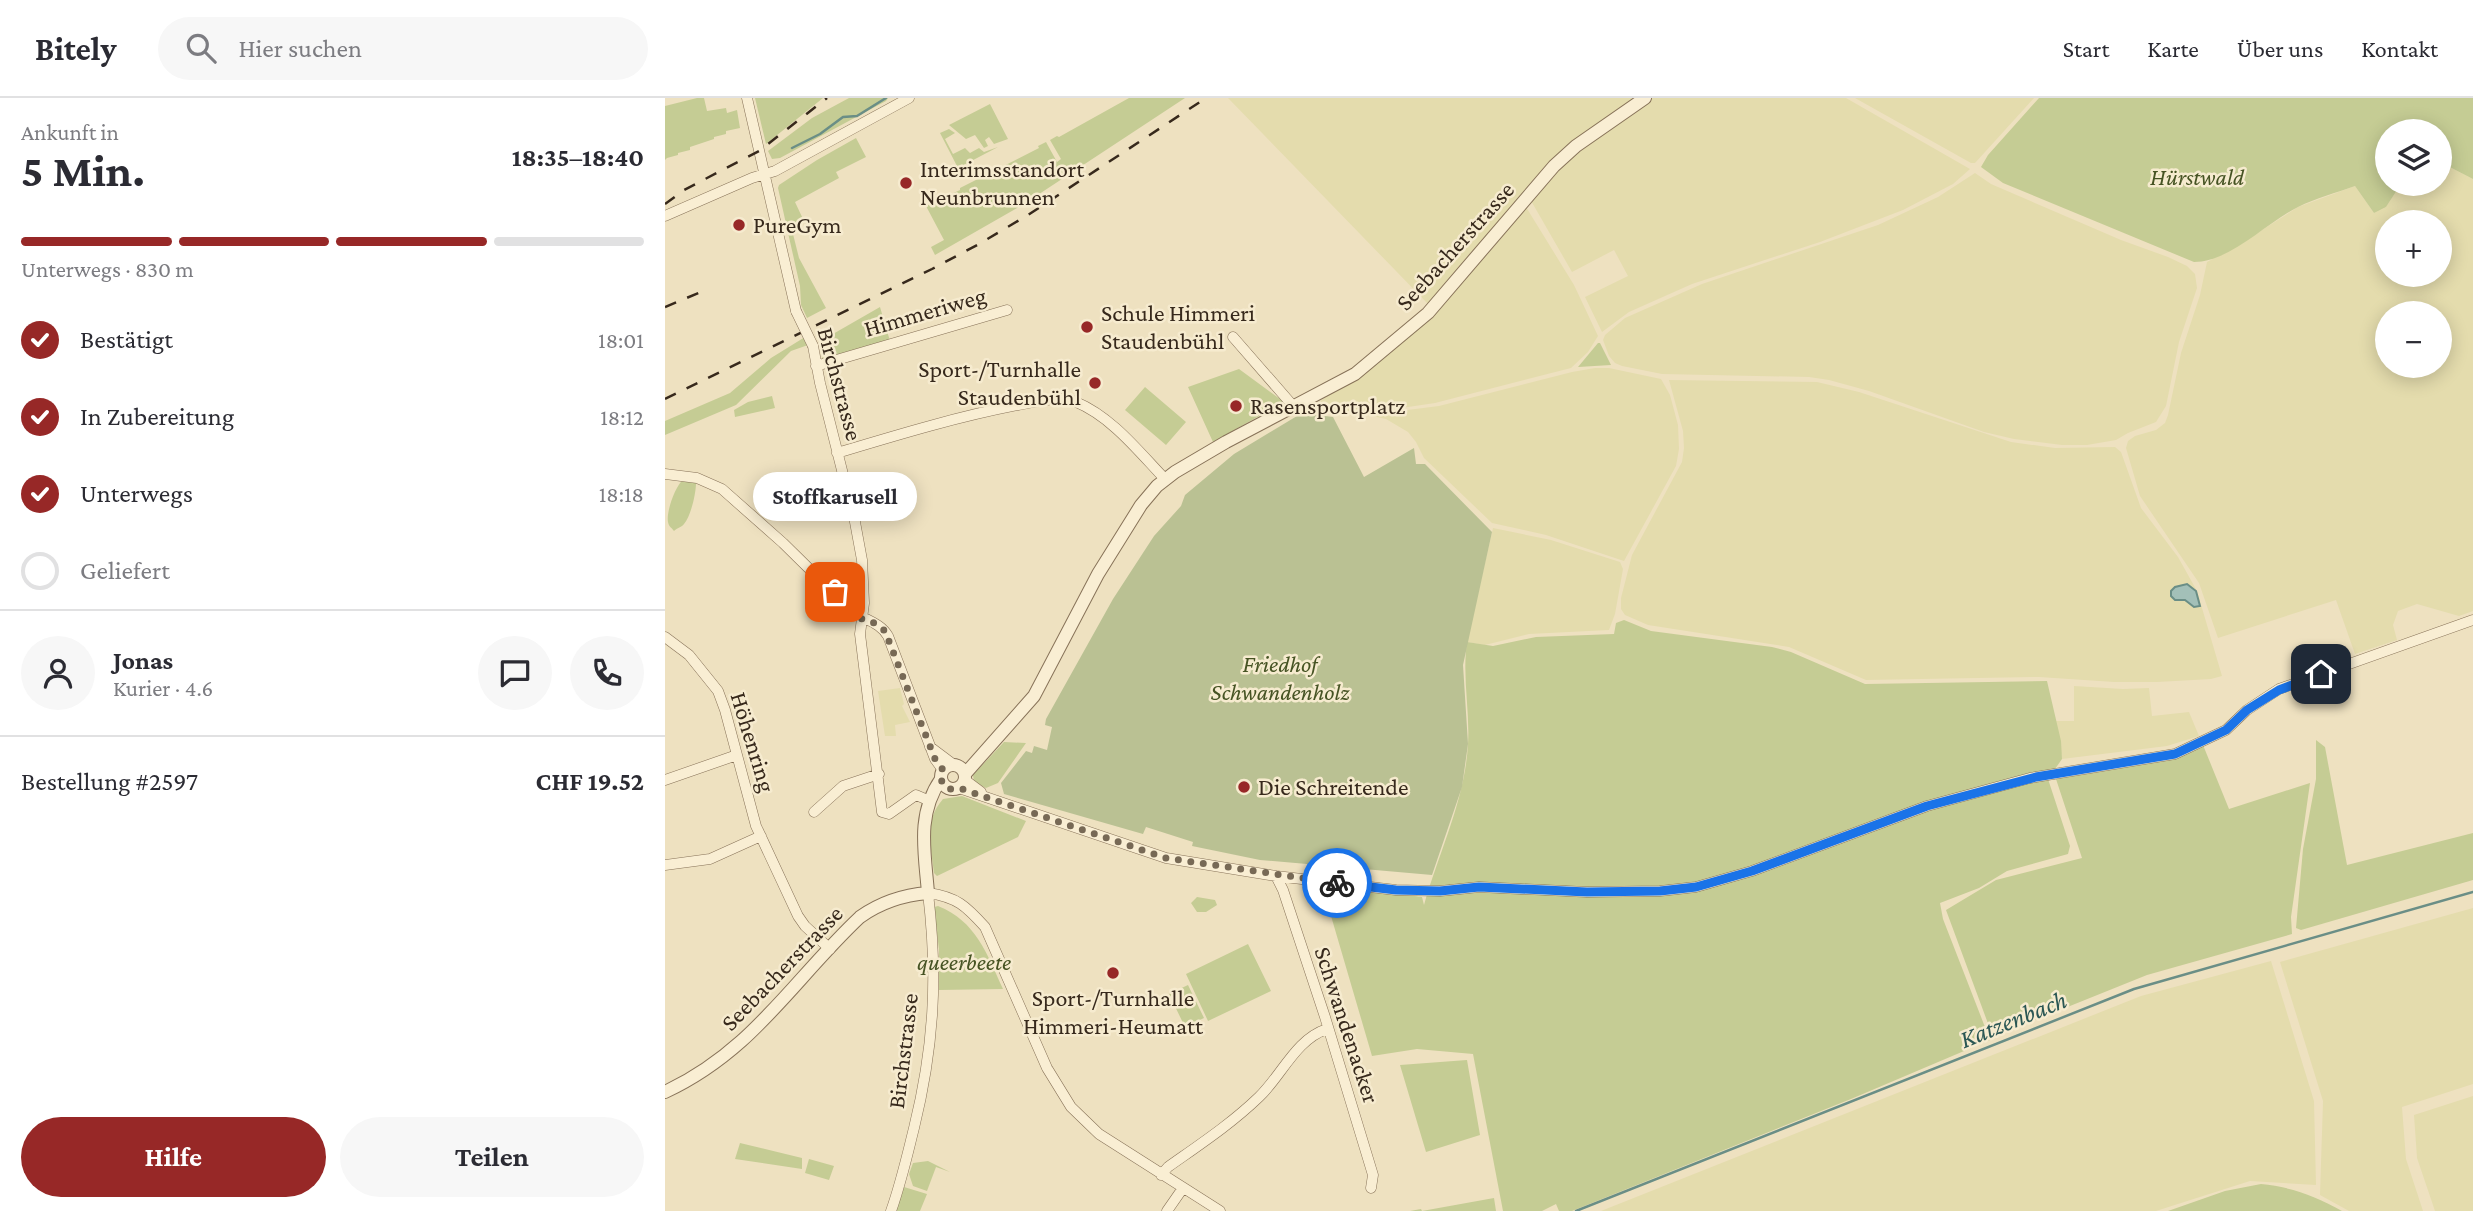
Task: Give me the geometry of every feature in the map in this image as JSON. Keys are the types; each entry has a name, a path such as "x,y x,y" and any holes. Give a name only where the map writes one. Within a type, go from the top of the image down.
{"street":[{"name":"Birchstrasse","path":"747,98 796,311 813,346 859,543 864,603 860,634 882,812 885,814 916,795 930,801"},
{"path":"665,216 775,171 909,98"},
{"name":"Seebacherstrasse","path":"666,1087 714,1065 740,1044 853,923 871,909 894,899 928,893 922,833 932,792 990,747 1034,696 1098,575 1141,505 1165,479 1226,442 1355,374 1428,313 1554,166 1576,146 1645,98"},
{"name":"Himmeriweg","path":"816,366 1007,310"},
{"path":"1233,337 1294,407"},
{"path":"837,453 971,415 1049,400 1074,401 1094,412 1131,443 1165,479"},
{"path":"665,474 697,478 722,489 862,619 882,627 888,636 930,747 954,776 990,798 1166,858 1276,876 1396,890 1440,891 1479,887 1587,892 1660,891 1696,887 1752,871 1927,806 2036,777 2175,754 2226,730 2247,710 2279,690 2473,620"},
{"name":"Höhenring","path":"665,637 688,655 718,691 756,826 798,916 805,926 830,948"},
{"path":"665,780 737,755"},
{"path":"814,812 843,786 879,774"},
{"path":"665,865 711,859 761,836"},
{"name":"Schwandenacker","path":"1276,876 1306,956 1373,1175 1371,1188"},
{"name":"Birchstrasse","path":"891,1211 902,1183 917,1121 932,1034 933,934 928,893"},
{"path":"928,893 952,897 985,927 1047,1068 1071,1107 1099,1134 1220,1211"},
{"path":"1161,1175 1168,1167 1239,1116 1274,1082 1278,1073 1310,1036 1327,1029"},
{"path":"1167,1211 1183,1188"}],"shaded area":[{"path":"1228,98 1633,98 1566,148 1429,305"},
{"path":"1650,98 1846,98 1970,169 1953,184 1903,210 1820,242 1692,284 1629,312 1602,332 1585,297 1628,276 1614,250 1572,272 1530,199 1571,151"},
{"path":"1855,98 2034,98 1975,163 1971,163"},
{"path":"2452,168 2473,179 2473,611 2459,616 2417,604 2398,611 2393,625 2397,640 2355,654 2336,600 2218,638 2199,583 2140,496 2126,448 2128,441 2156,430 2165,423 2181,353 2200,295 2207,262 2298,207 2355,186 2375,212 2375,287 2452,287 2452,210 2380,210 2386,207 2393,196 2452,196"},
{"path":"1975,173 1991,184 2121,240 2168,257 2187,266 2195,274 2197,288 2179,342 2166,406 2156,422 2116,440 2087,445 2062,445 1984,432 1869,391 1829,380 1809,377 1662,374 1622,366 1609,356 1603,340 1605,335 1625,318 1702,284 1878,225 1938,197"},
{"path":"1526,207 1574,285 1598,336 1588,352 1571,368 1435,403 1408,407 1352,412 1313,406 1355,377"},
{"path":"1595,368 1609,368 1661,379 1670,395 1678,425 1679,449 1676,466 1624,561 1546,535 1492,523 1424,458 1408,432 1386,419 1368,415 1439,406"},
{"path":"1669,380 1817,382 1859,392 2011,442 2055,448 2115,447 2121,452 2141,508 2178,557 2197,591 2222,676 2157,682 2039,677 1866,680 1789,647 1648,625 1625,615 1621,609 1621,598 1632,555 1682,462 1683,431"},
{"path":"1493,528 1551,540 1620,562 1623,569 1615,614 1609,630 1529,634 1485,645 1467,642"},
{"path":"2074,686 2149,688 2152,716 2189,712 2199,736 2167,746 2062,759 2056,721 2074,721"},
{"path":"900,688 904,704 902,706 910,722 895,725 896,736 885,736 878,691"},
{"path":"2473,908 2473,1084 2402,1107 2406,1159 2423,1211 2349,1211 2320,1195 2323,1101 2280,962"},
{"path":"2271,961 2314,1101 2316,1185 2250,1181 2156,1211 1601,1211 2141,996"},
{"path":"2473,1096 2473,1211 2435,1211 2417,1158 2414,1115"}],"green space":[{"path":"704,98 707,111 726,108 727,113 737,110 740,128 726,131 726,134 690,147 690,150 665,160 665,106"},
{"path":"755,98 823,98 766,144"},
{"path":"849,98 888,98 780,158 772,159 768,151 812,118"},
{"path":"1129,98 1185,98 1024,204 935,255 931,247 944,240 926,206 1046,142 1057,162 1061,159 1050,140"},
{"name":"Hürstwald","path":"2039,98 2473,98 2473,179 2452,168 2452,119 2375,119 2375,196 2393,196 2386,207 2375,210 2374,213 2355,186 2298,207 2221,256 2194,262 2003,183 1981,167 1988,155"},
{"path":"990,104 1008,139 994,144 989,137 985,140 988,146 984,148 975,135 966,139 949,125"},
{"path":"949,129 955,133 945,139 953,154 965,148 970,153 979,148 984,152 998,147 958,168 940,133"},
{"path":"856,138 866,157 836,172 839,178 795,202 803,219 791,226 799,258 826,308 807,318 801,305 800,286 778,188 817,160"},
{"path":"880,307 890,341 823,360 819,342"},
{"path":"805,337 808,345 791,351 736,405 665,435 665,421 730,393 771,358"},
{"path":"1598,343 1611,365 1578,367"},
{"name":"Rasensportplatz","path":"1239,369 1284,402 1213,442 1188,387"},
{"path":"1145,387 1186,422 1166,445 1125,410"},
{"path":"772,396 775,408 735,417 734,410 748,402"},
{"name":"Friedhof Schwandenholz","path":"1302,413 1333,417 1364,477 1414,448 1416,464 1425,464 1492,532 1463,665 1468,744 1462,787 1432,875 1260,860 1192,846 1193,842 1146,827 1143,834 1004,794 1001,783 1026,751 1032,753 1034,746 1047,750 1052,727 1045,725 1046,719 1113,599 1154,536 1181,506 1185,495 1234,454"},
{"path":"683,480 696,483 695,492 687,520 674,531 668,524 668,517 675,493"},
{"path":"1624,620 1651,631 1772,647 1791,652 1865,684 2047,681 2061,741 2062,759 2048,779 2070,846 2068,854 2007,871 1979,888 1940,903 1943,919 1990,1040 1572,1211 1559,1211 1556,1204 1542,1211 1503,1211 1473,1054 1417,1049 1372,1056 1324,892 1306,898 1302,887 1314,882 1422,897 1424,905 1457,806 1466,765 1467,642 1493,646 1536,637 1614,634 1616,623"},
{"path":"2316,740 2325,747 2347,865 2473,833 2473,880 2301,930 2296,928 2303,849 2316,779"},
{"path":"1004,742 1026,743 998,783 986,788 974,782 973,775"},
{"path":"2203,745 2229,809 2310,783 2291,917 2292,934 2147,975 1993,1037 1946,910 1996,880 2082,858 2056,779 2176,759"},
{"path":"962,796 1026,821 1018,837 937,876 934,873 930,844 933,816 943,799"},
{"path":"1197,897 1215,900 1217,905 1206,912 1197,912 1191,903"},
{"name":"queerbeete","path":"938,906 962,920 979,940 1003,989 939,990 939,950 934,907"},
{"path":"1248,944 1271,991 1208,1021 1186,974"},
{"path":"1188,985 1204,1018 1185,1027 1169,994"},
{"path":"1467,1060 1480,1135 1426,1152 1400,1065"},
{"path":"740,1143 802,1158 802,1169 735,1159"},
{"path":"809,1159 834,1166 829,1180 805,1173"},
{"path":"928,1161 950,1172 936,1167 927,1191 913,1186 909,1174 913,1163"},
{"path":"2261,1184 2303,1193 2342,1211 2168,1211 2225,1191"},
{"path":"904,1187 927,1194 920,1211 896,1211"},
{"path":"1494,1198 1496,1211 1422,1211"}],"water":[{"path":"2187,584 2196,591 2200,606 2194,607 2185,600 2175,600 2171,596 2175,587"}],"waterway":[{"path":"792,148 820,134 843,117 857,116 886,98"},
{"name":"Katzenbach","path":"1576,1211 2134,989 2473,892"}],"railway":[{"path":"665,204 684,190 759,151 827,98"},
{"path":"665,399 979,244 1028,215 1206,98"},
{"path":"665,307 701,292"}],"way so far":[{"path":"835,592 851,610 862,619 882,627 888,636 935,759 943,770 941,779 946,788 959,788 1166,858 1337,883"}],"place":[{"name":"Interimsstandort Neunbrunnen","path":"906,183"},
{"name":"PureGym","path":"739,225"},
{"name":"Schule Himmeri Staudenbühl","path":"1087,327"},
{"name":"Sport-/Turnhalle Staudenbühl","path":"1095,383"},
{"name":"Rasensportplatz","path":"1236,406"},
{"name":"Stoffkarusell","path":"835,592"},
{"name":"Die Schreitende","path":"1244,787"},
{"name":"Sport-/Turnhalle Himmeri-Heumatt","path":"1113,973"}],"route":[{"path":"1337,883 1396,890 1440,891 1479,887 1587,892 1660,891 1696,887 1752,871 1927,806 2036,777 2175,754 2226,730 2247,710 2279,690 2321,674"}]}
